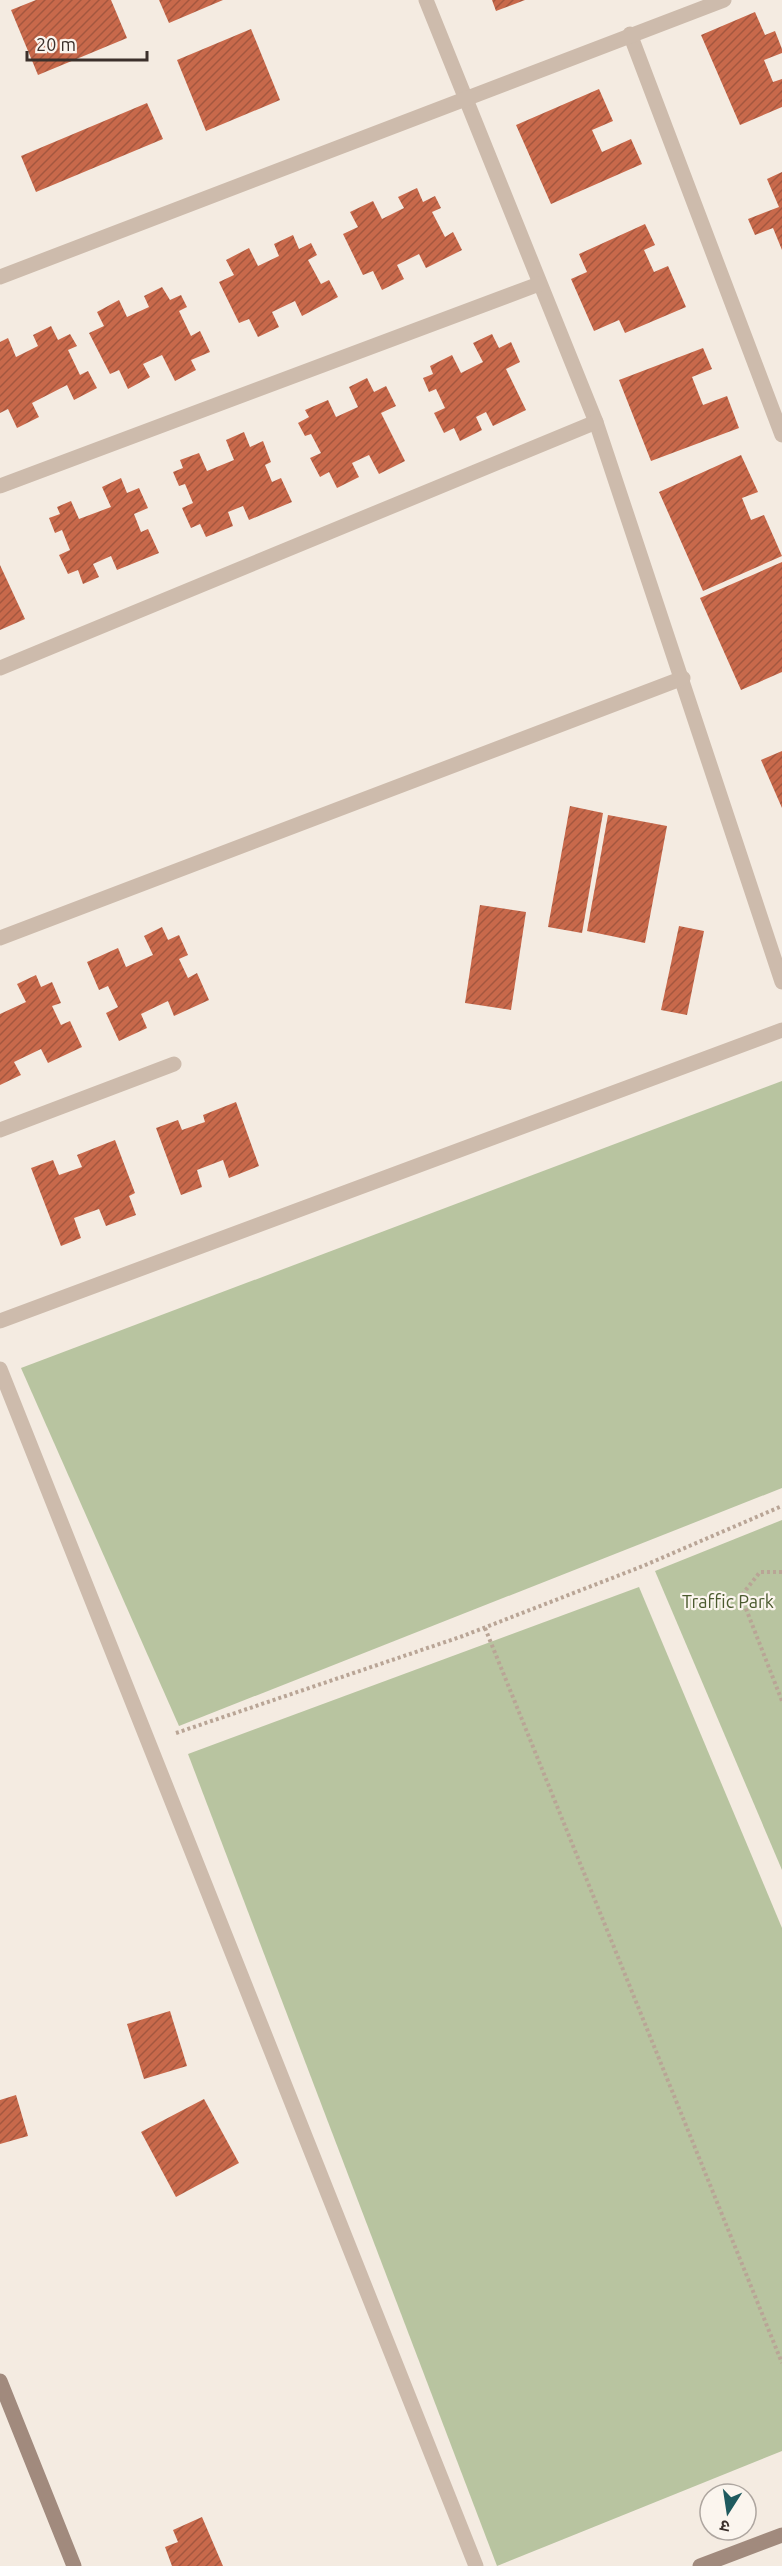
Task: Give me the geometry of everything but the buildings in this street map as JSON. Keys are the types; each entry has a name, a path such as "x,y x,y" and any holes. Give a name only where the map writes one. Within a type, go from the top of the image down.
{"main road":[{"path":"0,2381 74,2566"},
{"path":"700,2566 782,2535"}],"street":[{"path":"426,0 596,422 683,678 782,982"},
{"path":"0,277 630,34 724,0"},
{"path":"630,34 782,435"},
{"path":"0,486 539,284"},
{"path":"0,668 596,422"},
{"path":"0,938 683,678"},
{"path":"0,1321 782,1030"},
{"path":"0,1130 174,1064"},
{"path":"0,1369 476,2566"}],"path":[{"path":"149,1742 485,1628 643,1566 782,1506"},
{"path":"782,1572 760,1572 741,1596 782,1701"},
{"path":"485,1628 782,2363"}],"green space":[{"path":"782,1081 782,1488 179,1726 21,1368"},
{"name":"Traffic Park","path":"782,1520 782,1870 655,1571"},
{"path":"639,1587 782,1928 782,2451 705,2482 698,2482 698,2485 497,2566 188,1754"}]}
